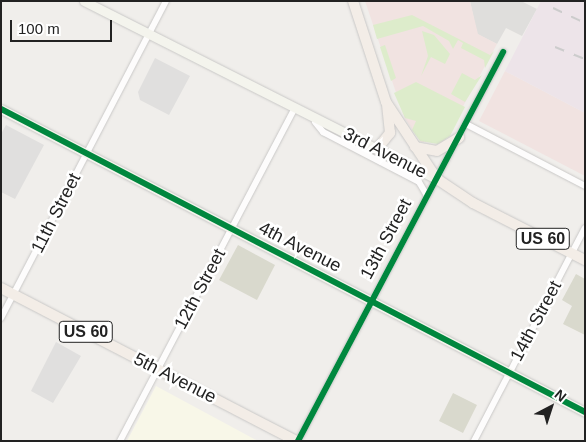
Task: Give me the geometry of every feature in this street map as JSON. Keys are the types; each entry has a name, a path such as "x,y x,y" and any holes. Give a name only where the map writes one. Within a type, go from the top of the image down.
{"main road":[{"name":"US 60","path":"353,1 386,102 437,179"},
{"path":"377,149 391,130 386,102"},
{"path":"415,147 437,151 458,138"},
{"name":"3rd Avenue","path":"437,179 473,203 585,260"},
{"name":"5th Avenue","path":"1,288 297,441"}],"street":[{"name":"3rd Avenue","path":"84,1 315,122 377,149 437,179"},
{"name":"11th Street","path":"1,318 166,1"},
{"name":"13th Street","path":"297,441 426,194 437,179 503,52"},
{"name":"4th Avenue","path":"1,109 585,412"},
{"name":"12th Street","path":"120,441 294,110"},
{"name":"3rd Avenue","path":"315,122 323,132 419,182 426,194"},
{"path":"466,124 585,186"},
{"name":"14th Street","path":"474,441 585,228"}],"shaded area":[{"path":"365,1 470,1 478,34 497,44 443,143 421,142 405,119"},
{"path":"470,1 521,1 537,9 522,36 506,28 497,44 477,34"},
{"path":"541,1 585,1 585,113 505,71"},
{"path":"155,58 190,76 169,115 140,100 138,92"},
{"path":"505,71 585,113 585,176 479,121"},
{"path":"6,125 44,145 15,199 1,192 1,134"},
{"path":"238,245 275,265 257,300 219,280"},
{"path":"576,274 585,279 585,335 563,324 572,306 562,300"},
{"path":"56,342 81,356 53,403 31,391"},
{"path":"156,386 258,441 127,441"},
{"path":"453,393 477,405 463,433 439,421"}],"green space":[{"path":"412,15 490,55 494,51 485,68 484,60 461,48 463,43 458,40 453,49 449,41 423,26 377,39 373,25"},
{"path":"422,31 434,35 450,54 445,64 431,57 421,76 428,56"},
{"path":"385,45 396,78 391,81 380,47"},
{"path":"462,73 475,80 482,75 465,102 451,94"},
{"path":"416,82 465,107 450,136 438,144 420,141 412,130 416,121 405,118 394,93"}],"railway":[{"path":"553,8 585,23"},
{"path":"555,47 585,59"}],"cycle path":[{"path":"298,441 503,52"},
{"path":"1,109 585,412"}]}
